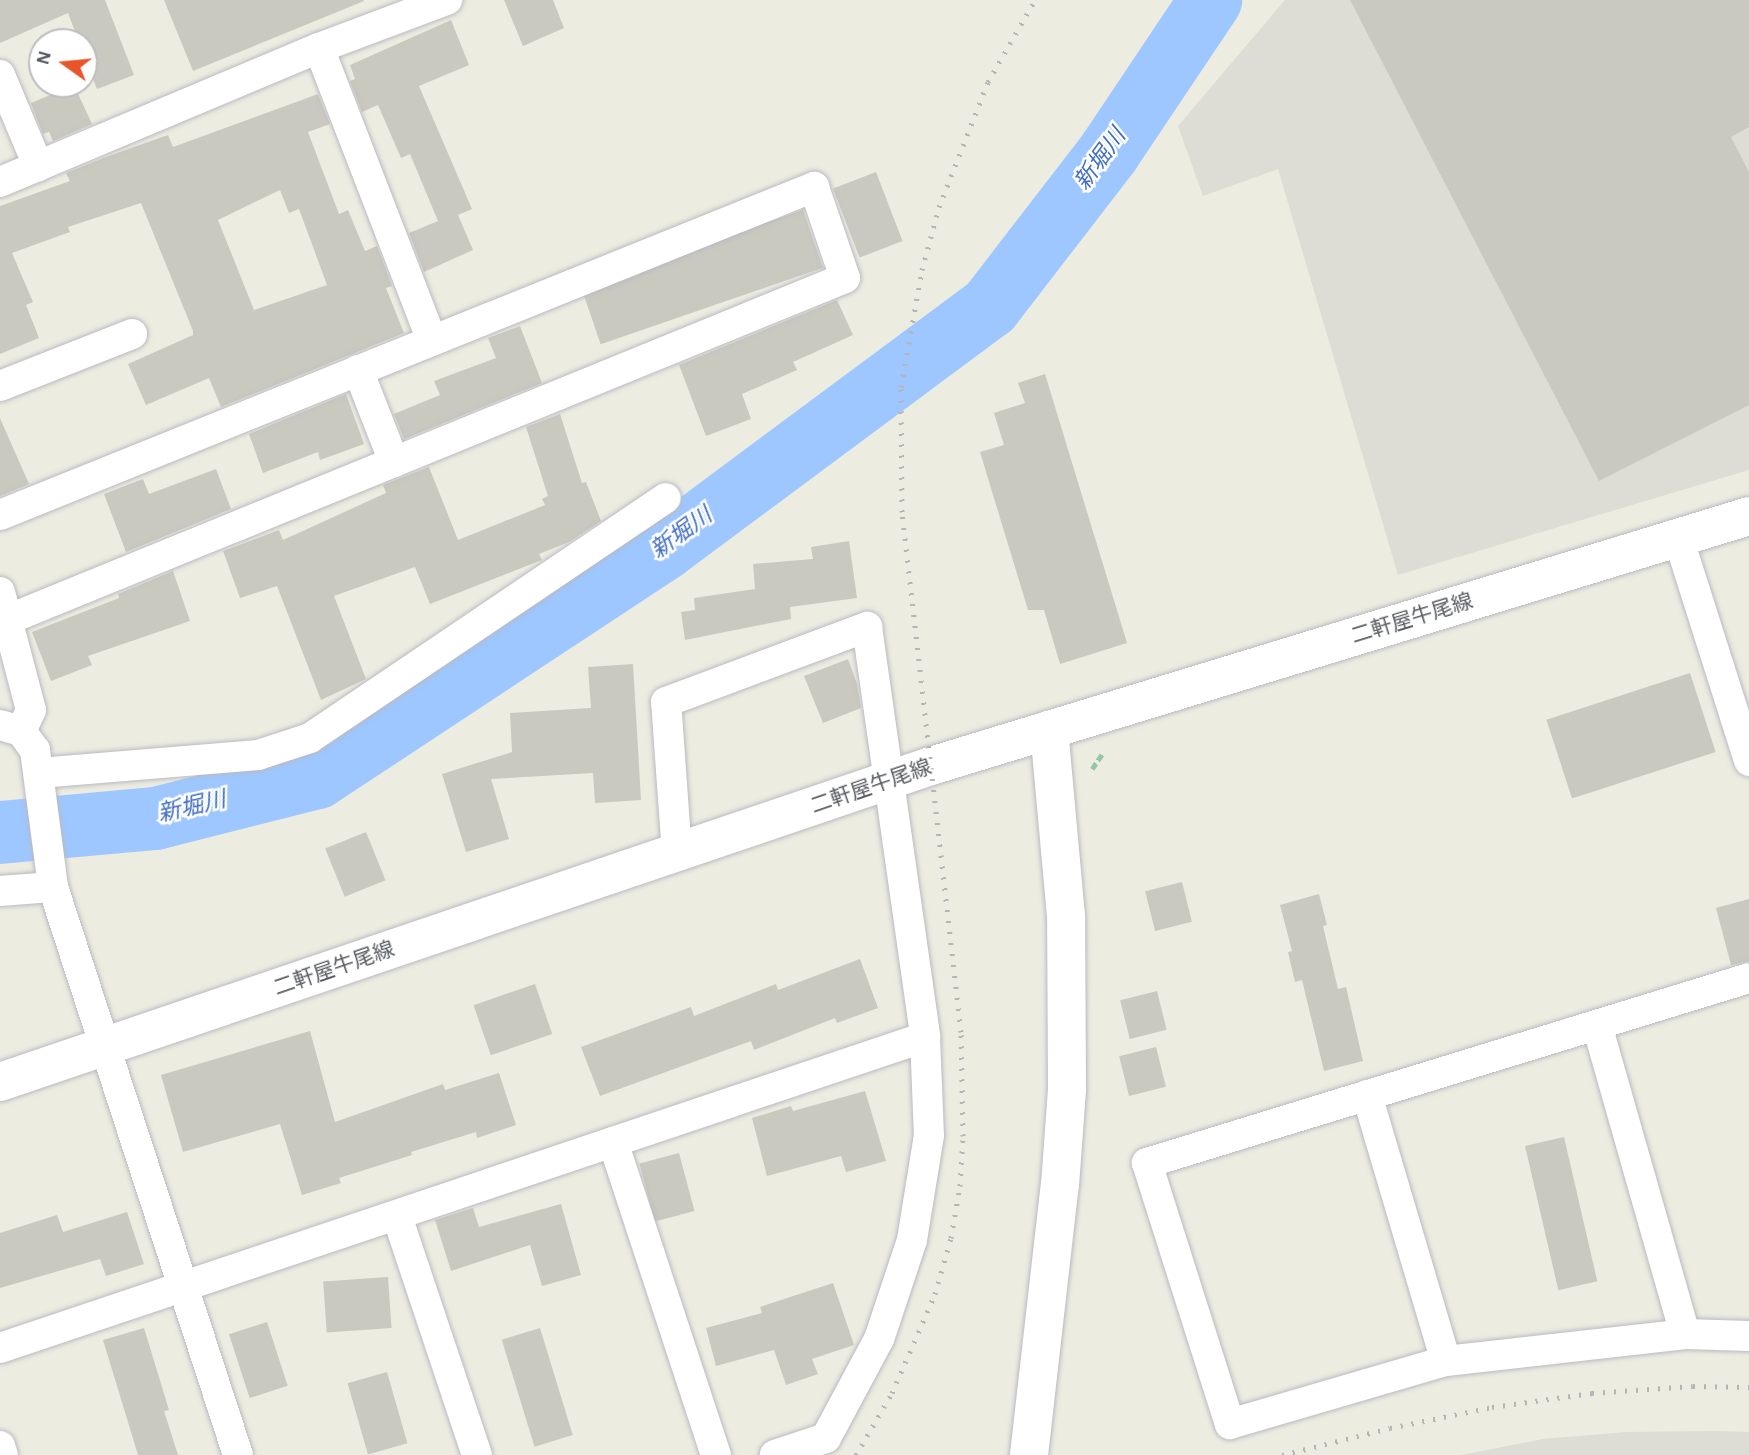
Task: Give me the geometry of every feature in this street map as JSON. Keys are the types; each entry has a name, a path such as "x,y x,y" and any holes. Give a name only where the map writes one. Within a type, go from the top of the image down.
{"street":[{"path":"0,182 319,48 447,0"},
{"path":"319,48 432,341"},
{"path":"0,75 38,166"},
{"path":"0,515 814,187 845,278 394,462 5,606 31,710 10,728 35,750 52,876 238,1455"},
{"path":"0,386 132,334"},
{"path":"358,370 394,462"},
{"path":"40,780 258,755 310,738 666,498"},
{"name":"二軒屋牛尾線","path":"0,1082 890,781 1749,516"},
{"path":"1678,537 1749,761"},
{"path":"677,853 666,702 867,627 925,1037 927,1148 912,1240 879,1339 826,1438 775,1455"},
{"path":"1029,1455 1060,1185 1067,1088 1066,916 1049,730"},
{"path":"0,891 52,876"},
{"path":"1749,978 1147,1163 1230,1424 1446,1361 1685,1334 1749,1336"},
{"path":"1597,1025 1685,1334"},
{"path":"0,1348 925,1037"},
{"path":"1367,1095 1446,1361"},
{"path":"613,1142 716,1455"},
{"path":"397,1216 477,1455"},
{"path":"0,1446 3,1455"}],"shaded area":[{"path":"1285,0 1749,0 1749,470 1398,575 1278,169 1203,196 1178,126"},
{"path":"1626,1432 1749,1432 1749,1455 1462,1455 1543,1439"}],"building":[{"path":"0,0 105,0 134,75 98,89 98,28 74,28 68,13 34,28 28,28 28,31 0,43"},
{"path":"164,0 363,0 364,1 193,71"},
{"path":"504,0 553,0 564,28 523,46"},
{"path":"1350,0 1749,0 1749,127 1731,137 1749,172 1749,405 1599,481"},
{"path":"451,20 469,65 419,86 472,209 458,215 473,250 424,272 409,233 438,221 410,154 401,158 378,105 362,112 350,81 355,79 350,65"},
{"path":"318,94 330,124 308,132 339,214 348,210 365,251 377,246 392,286 386,288 404,333 221,407 209,378 146,405 128,364 193,335 193,331 141,203 68,227 70,232 12,253 33,302 26,305 39,338 0,354 0,206 70,181 66,173 168,135 173,147","holes":["280,190 289,213 299,209 327,285 254,310 218,220"]},
{"path":"43,98 80,98 92,124 53,141 49,132 43,134 31,103"},
{"path":"876,172 903,241 860,258 833,188"},
{"path":"803,210 823,268 601,344 581,287"},
{"path":"837,300 853,335 793,362 797,370 742,394 751,419 706,436 679,365"},
{"path":"520,326 542,383 404,439 394,414 440,395 434,381 496,358 488,338"},
{"path":"1045,374 1127,643 1060,664 1044,610 1028,610 980,452 1004,445 994,413 1025,403 1018,383"},
{"path":"346,394 364,444 320,460 318,452 263,473 249,434"},
{"path":"560,414 582,483 586,482 601,521 569,542 539,554 542,560 430,604 415,567 334,596 366,679 321,700 277,586 240,598 223,551 279,530 283,540 386,493 383,485 429,467 458,540 545,505 542,499 548,496 526,427"},
{"path":"0,418 29,484 0,496"},
{"path":"216,469 231,509 126,552 104,494 143,479 149,494"},
{"path":"849,541 857,598 790,607 791,619 685,640 681,612 695,610 694,598 755,589 753,564 813,559 811,547"},
{"path":"173,571 190,621 88,656 92,665 51,681 32,632 119,598 118,594"},
{"path":"848,659 857,684 861,708 823,723 804,676"},
{"path":"633,664 641,800 595,803 593,773 491,779 509,839 466,852 442,774 512,752 510,713 591,708 588,667"},
{"path":"1690,673 1716,752 1572,799 1546,720"},
{"path":"366,832 385,880 345,897 325,848"},
{"path":"1182,882 1192,922 1155,931 1145,891"},
{"path":"1319,894 1327,925 1323,926 1338,989 1346,987 1363,1061 1324,1071 1302,980 1295,982 1288,952 1292,951 1280,905"},
{"path":"1749,899 1749,961 1731,965 1716,908"},
{"path":"860,959 878,1008 837,1023 835,1018 754,1050 751,1041 600,1096 581,1047 691,1007 694,1016 776,984 778,990"},
{"path":"535,984 552,1034 491,1055 474,1005"},
{"path":"1157,991 1167,1030 1130,1039 1120,1000"},
{"path":"310,1031 335,1122 443,1084 445,1090 499,1073 516,1125 477,1138 476,1132 411,1152 412,1155 339,1178 341,1183 302,1195 280,1124 183,1152 161,1075"},
{"path":"1156,1047 1166,1087 1129,1096 1119,1056"},
{"path":"865,1091 886,1161 846,1172 841,1156 767,1176 752,1118 791,1106 793,1111"},
{"path":"1564,1137 1597,1281 1558,1290 1525,1146"},
{"path":"679,1153 695,1211 655,1222 639,1164"},
{"path":"561,1204 581,1275 542,1286 530,1245 451,1271 435,1220 473,1208 479,1227"},
{"path":"127,1212 144,1264 106,1276 100,1259 0,1288 0,1233 57,1215 63,1232"},
{"path":"388,1277 392,1328 327,1332 323,1282"},
{"path":"833,1283 854,1345 812,1359 818,1374 786,1385 774,1350 716,1366 706,1328 762,1313 760,1307"},
{"path":"267,1322 288,1386 250,1398 229,1334"},
{"path":"144,1328 169,1410 164,1411 178,1455 138,1455 103,1340"},
{"path":"540,1328 573,1435 534,1447 502,1340"},
{"path":"387,1372 407,1443 368,1454 348,1383"}],"waterway":[{"name":"新堀川","path":"0,832 155,818 317,777 664,548 989,307 1109,151 1210,0"}],"railway":[{"path":"856,1455 892,1393 935,1294 951,1238 960,1186 963,1136 961,1032 902,512 901,387 922,270 939,207 988,82 1035,0"},
{"path":"1282,1455 1390,1428 1492,1407 1592,1393 1693,1386 1749,1387"}]}
